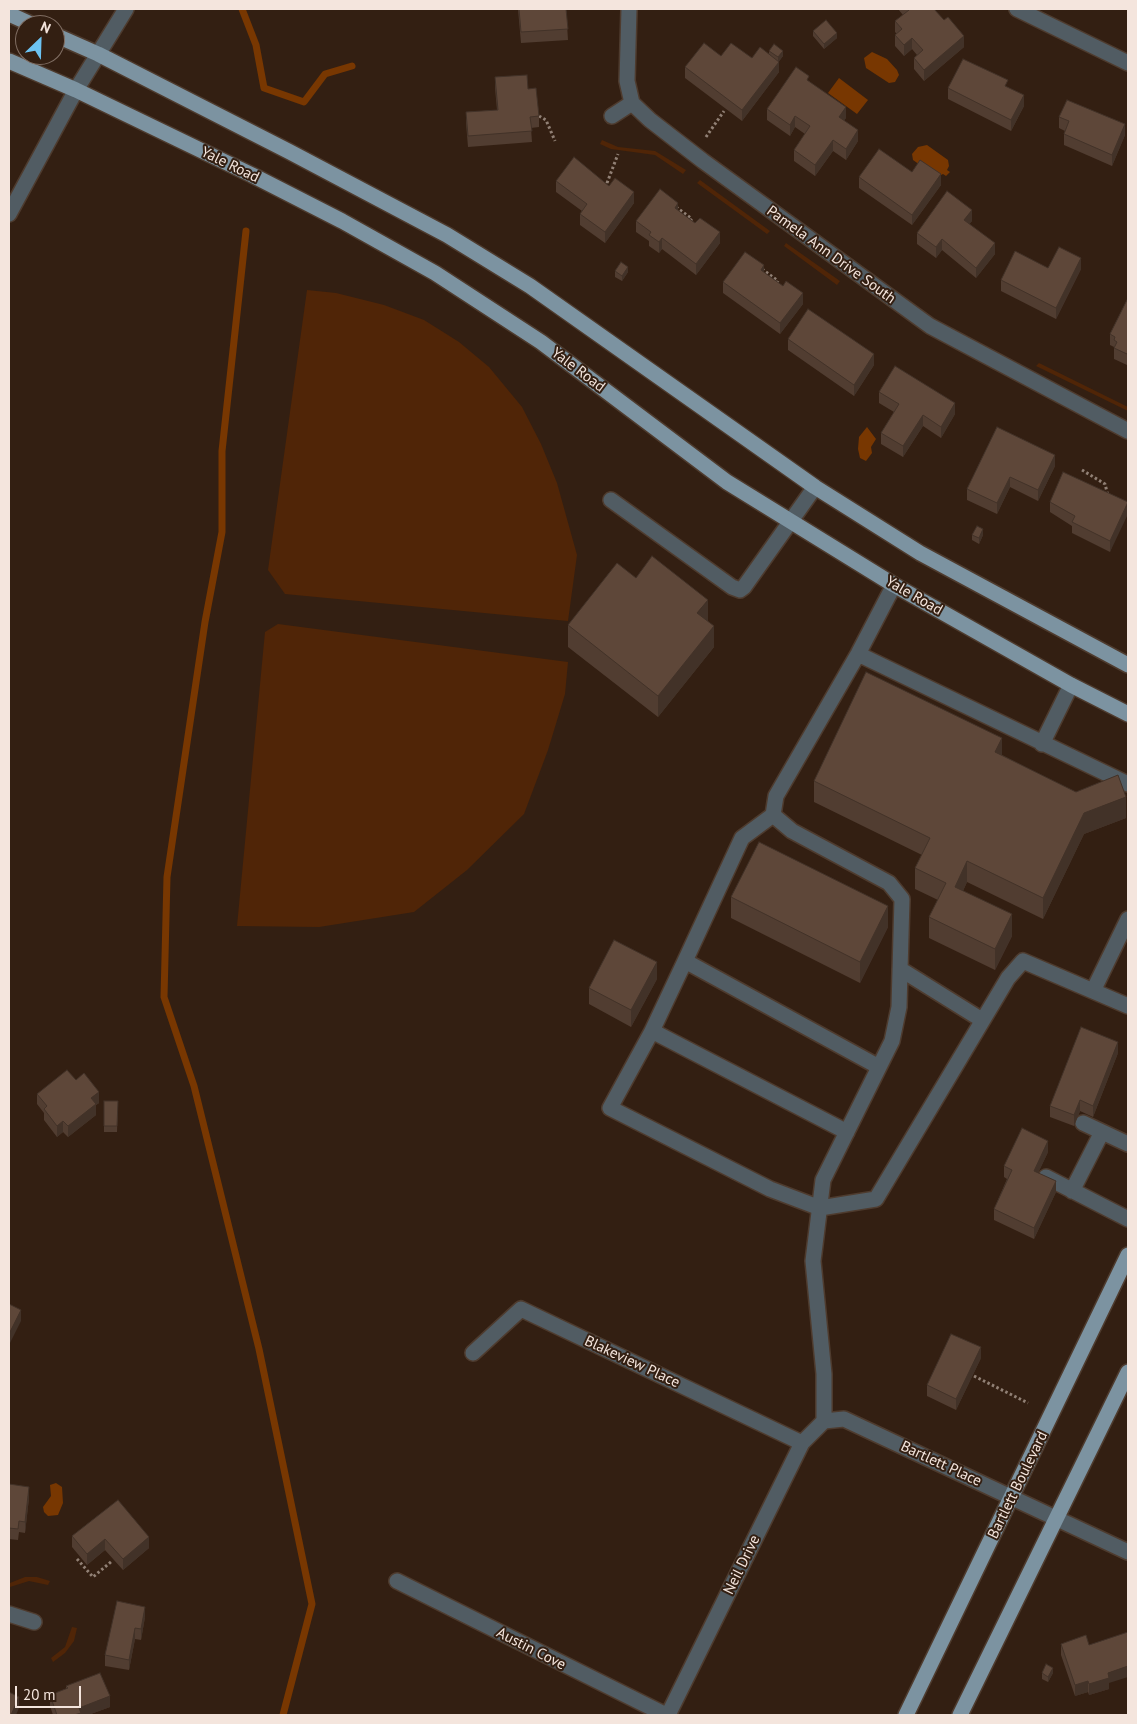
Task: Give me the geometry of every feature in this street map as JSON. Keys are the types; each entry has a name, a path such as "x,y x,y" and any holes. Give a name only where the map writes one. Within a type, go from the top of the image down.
{"main road":[{"path":"65,39 98,54 446,235 530,286 815,488 920,554 1128,665"},
{"name":"Yale Road","path":"9,61 76,90 260,179 342,221 435,274 541,342 727,482 894,585 1071,685 1128,714"},
{"name":"Bartlett Boulevard","path":"906,1715 1128,1255"},
{"path":"960,1715 1128,1372"}],"street":[{"path":"9,214 76,90 126,9"},
{"path":"612,116 632,103 627,81 629,9"},
{"path":"1017,9 1128,63"},
{"name":"Pamela Ann Drive South","path":"632,103 703,161 922,322 1128,431"},
{"path":"611,500 732,587 740,590 815,488"},
{"path":"894,585 858,654 776,796 773,815 742,838 652,1031 610,1108 770,1189 820,1208 876,1199 1008,978 1024,961 1128,1006"},
{"path":"858,654 1128,784"},
{"path":"1042,744 1071,685"},
{"path":"773,815 792,831 889,883 902,900 899,1007 892,1041 823,1180 813,1261 824,1374 824,1422"},
{"path":"1093,991 1128,919"},
{"path":"685,961 879,1067"},
{"path":"900,969 982,1020"},
{"path":"652,1031 847,1132"},
{"path":"1083,1123 1128,1144"},
{"path":"1072,1191 1102,1132"},
{"path":"1046,1177 1128,1219"},
{"name":"Blakeview Place","path":"473,1353 520,1309 802,1443"},
{"name":"Bartlett Place","path":"824,1422 844,1419 1128,1552"},
{"name":"Neil Drive","path":"667,1715 802,1443 824,1422"},
{"name":"Austin Cove","path":"397,1581 667,1715"},
{"path":"9,1614 34,1622"}],"path":[{"path":"706,137 724,111"},
{"path":"539,116 546,120 555,141"},
{"path":"608,194 607,183 618,154"},
{"path":"672,204 692,219 687,225"},
{"path":"758,266 778,280 773,288"},
{"path":"1082,470 1104,484 1109,492 1107,499"},
{"path":"974,1376 1028,1403"},
{"path":"77,1558 93,1577 112,1561"}],"shaded area":[{"path":"872,52 887,59 897,70 899,75 895,82 889,83 866,68 864,58"},
{"path":"839,78 868,100 857,114 828,93"},
{"path":"602,140 618,147 655,151 686,170 683,174 655,155 611,149 600,144"},
{"path":"927,145 948,160 949,166 947,170 950,172 946,176 943,174 937,177 913,160 912,154 918,147"},
{"path":"700,180 770,231 767,234 697,183"},
{"path":"786,243 840,281 837,285 784,246"},
{"path":"307,290 336,293 384,305 424,320 459,342 489,367 522,407 541,444 557,483 577,555 568,621 285,594 268,570"},
{"path":"1039,363 1128,407 1128,411 1036,366"},
{"path":"867,427 876,439 871,447 872,453 866,461 860,458 858,449 859,437"},
{"path":"278,624 568,662 565,694 548,750 524,814 467,870 414,912 319,927 237,926 265,632"},
{"path":"56,1483 62,1487 63,1503 58,1515 48,1516 44,1512 43,1507 51,1496 50,1485"},
{"path":"25,1577 37,1577 50,1581 48,1585 29,1581 10,1587 10,1583"},
{"path":"72,1627 77,1628 74,1641 65,1653 53,1662 51,1658 65,1647"}],"building":[{"path":"519,9 566,9 568,29 521,32"},
{"path":"907,9 934,9 944,20 948,17 964,36 924,70 914,58 923,50 912,38 904,45 895,35 902,29 895,21 909,10"},
{"path":"826,20 837,33 824,44 813,31"},
{"path":"704,43 721,56 731,43 752,58 760,47 779,62 742,110 685,67"},
{"path":"774,44 783,51 778,57 769,51"},
{"path":"963,59 1008,80 1005,86 1024,95 1011,120 948,88"},
{"path":"796,67 809,76 807,80 846,107 839,117 858,130 846,149 833,140 815,165 794,150 810,126 795,116 790,125 767,109"},
{"path":"527,75 528,89 536,88 539,116 530,117 532,131 468,136 466,112 498,110 495,77"},
{"path":"1067,100 1125,124 1112,155 1064,134 1069,121 1059,117"},
{"path":"879,149 912,172 920,160 941,174 912,215 859,177"},
{"path":"574,157 609,186 615,178 634,192 605,232 580,214 587,204 556,181"},
{"path":"660,189 678,203 675,208 695,223 700,218 720,232 696,264 662,238 659,242 649,235 651,232 636,221"},
{"path":"947,191 972,210 964,220 995,243 976,268 942,239 936,247 917,233"},
{"path":"1059,247 1081,258 1056,308 1001,280 1015,251 1048,268"},
{"path":"745,252 764,265 761,270 783,286 786,281 803,293 780,323 723,282"},
{"path":"621,262 628,267 622,276 615,271"},
{"path":"1128,298 1127,354 1114,348 1117,342 1114,340 1115,337 1110,334"},
{"path":"808,309 874,354 854,385 788,339"},
{"path":"895,366 955,403 941,427 923,415 903,446 881,433 899,404 879,392"},
{"path":"997,427 1055,455 1038,490 1010,477 997,503 967,489"},
{"path":"1063,472 1128,502 1110,541 1072,522 1075,516 1050,502"},
{"path":"977,526 983,529 979,538 972,535"},
{"path":"652,556 708,600 697,613 714,626 658,696 568,625 617,563 636,578"},
{"path":"866,672 1002,738 995,752 1076,792 1118,775 1126,797 1084,813 1043,898 967,861 955,887 1012,914 995,949 929,917 946,883 915,868 930,838 814,781"},
{"path":"759,842 888,906 860,962 731,897"},
{"path":"614,940 657,962 631,1010 589,988"},
{"path":"1081,1027 1118,1042 1093,1106 1080,1100 1074,1115 1050,1106"},
{"path":"67,1070 76,1080 84,1073 99,1092 91,1098 96,1104 68,1126 63,1121 57,1126 44,1109 47,1106 37,1094"},
{"path":"104,1101 118,1101 117,1126 104,1126"},
{"path":"1022,1128 1048,1141 1034,1171 1056,1181 1034,1228 994,1209 1012,1170 1004,1166"},
{"path":"9,1304 21,1310 9,1334"},
{"path":"951,1334 981,1347 956,1399 927,1385"},
{"path":"9,1484 29,1487 25,1522 19,1521 18,1529 9,1528"},
{"path":"118,1500 149,1537 123,1559 105,1539 87,1554 72,1536"},
{"path":"117,1601 145,1607 141,1629 135,1628 129,1660 105,1655"},
{"path":"1128,1632 1128,1666 1108,1673 1109,1678 1089,1684 1088,1681 1075,1685 1061,1644 1086,1635 1089,1645"},
{"path":"1046,1664 1053,1668 1048,1677 1042,1673"},
{"path":"100,1673 110,1696 79,1708 81,1713 57,1715 50,1695 68,1688 66,1686"},
{"path":"9,1692 19,1697 11,1715 9,1715"}],"waterway":[{"path":"242,9 256,45 264,88 304,102 325,74 352,66"},
{"path":"246,231 222,451 222,532 205,622 167,877 164,997 194,1086 259,1349 312,1604 283,1715"}]}
